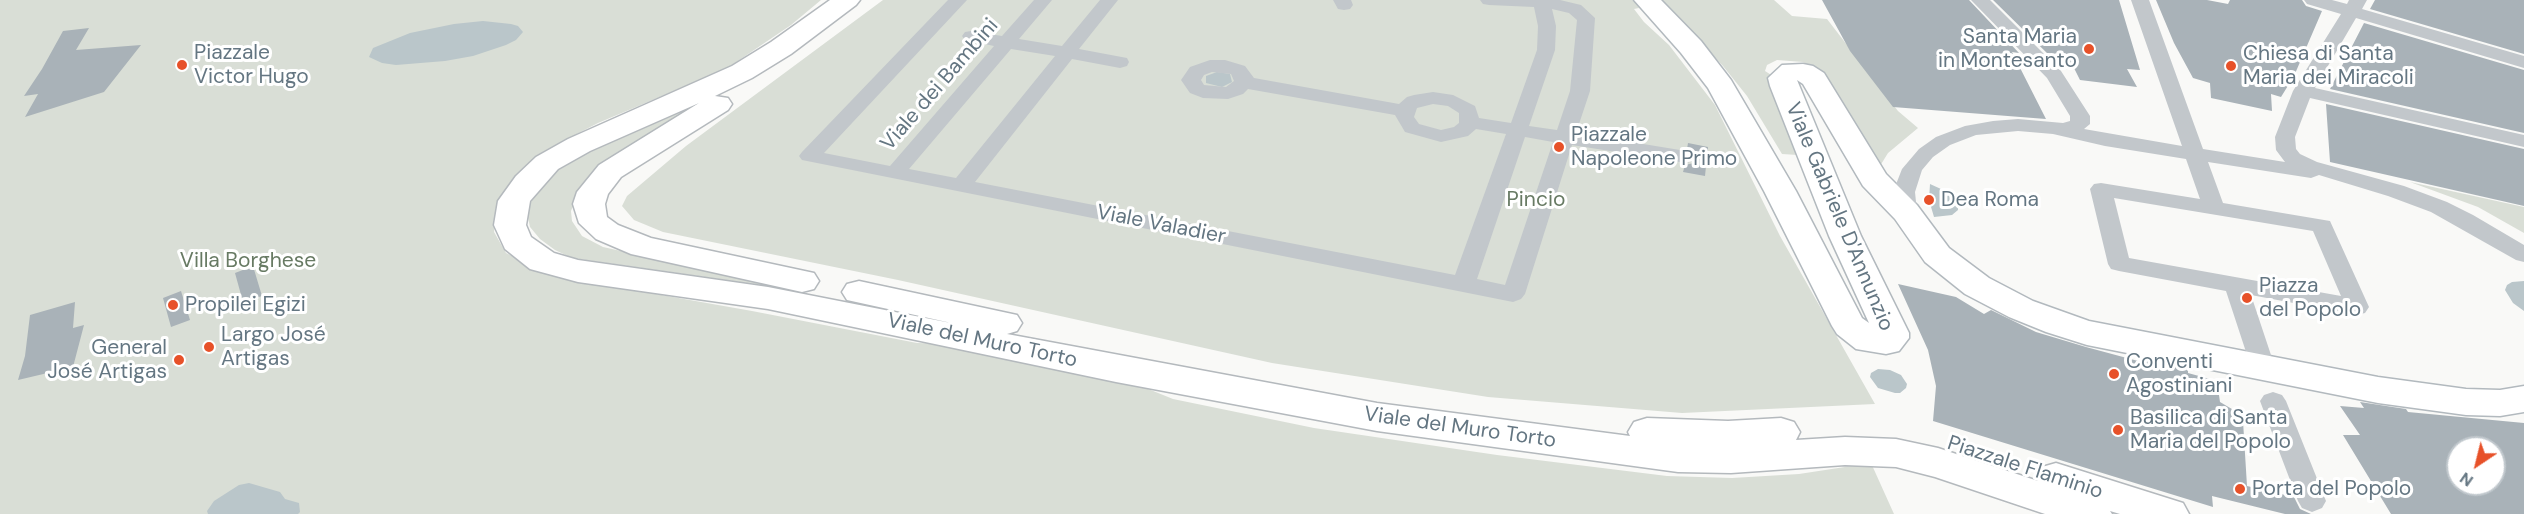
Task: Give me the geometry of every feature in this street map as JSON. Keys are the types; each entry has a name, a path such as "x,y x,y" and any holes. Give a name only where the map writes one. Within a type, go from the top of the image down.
{"main road":[{"name":"Viale del Muro Torto","path":"847,0 781,48 742,72 579,145 547,163 527,183 514,201 510,225 517,242 542,261 578,271 768,297 1116,369 1377,417 1668,456 1731,458 1845,451 1882,440"},
{"name":"Viale del Muro Torto","path":"868,0 802,50 610,171 591,198 589,210 595,223 614,236 657,251 1278,381 1353,394 1561,423 1662,434 1882,440"},
{"name":"Viale Gabriele D'Annunzio","path":"1647,0 1691,47 1721,86 1780,191 1849,327 1869,340 1886,342 1891,338 1891,333 1845,236 1782,78 1798,71 1814,79 1874,179 1906,212"},
{"path":"1906,212 1937,255 1963,276 2007,302 2073,329 2208,358 2433,399 2485,403 2524,399"},
{"name":"Piazzale Flaminio","path":"1882,440 1931,461 2092,514"},
{"name":"Piazzale Flaminio","path":"1882,440 1941,441 2169,514"}],"street":[{"name":"Viale Valadier","path":"958,0 809,156 1513,294 1566,137"},
{"name":"Viale dei Bambini","path":"895,173 1043,0"},
{"path":"961,186 1109,0"},
{"path":"1489,0 1520,3 1541,0 1575,9 1586,18 1580,91 1566,137"},
{"path":"1463,286 1546,50 1547,26 1541,0"},
{"path":"1980,0 2057,80 2081,119 2076,127 2055,129"},
{"path":"2140,0 2214,208"},
{"path":"2313,0 2355,6 2524,62"},
{"path":"2355,6 2303,91 2285,137 2288,153 2301,162 2331,174 2396,191 2431,204 2465,220 2524,255"},
{"path":"971,36 1120,62"},
{"path":"1244,82 1404,111"},
{"path":"2303,91 2524,141"},
{"path":"1443,98 1468,110 1470,122 1461,132 1441,136 1431,135 1412,128 1404,117 1404,111 1414,101 1443,98"},
{"path":"1470,122 1686,157"},
{"path":"1906,212 1904,192 1912,169 1926,153 1943,141 1972,130 1993,126 2018,125 2055,129 2105,140 2298,171 2331,174"},
{"path":"2101,189 2322,226 2356,308 2236,285 2119,264 2101,189"},
{"path":"2236,285 2259,355"},
{"path":"2273,401 2312,501"}],"green space":[{"name":"Villa Borghese","path":"0,0 821,0 791,25 726,69 598,123 534,159 513,178 497,203 494,232 506,253 554,276 917,343 962,344 1106,372 1173,399 1314,428 1497,455 1667,476 1732,478 1799,474 1871,463 1894,514 0,514"},
{"name":"Pincio","path":"883,0 1632,0 1638,4 1639,8 1634,9 1644,22 1669,45 1715,105 1780,236 1875,404 1682,413 1488,397 1272,363 898,280 663,232 634,220 622,206 627,196 686,146"},
{"path":"1661,0 1774,0 1792,16 1827,19 1898,111 1918,128 1888,153 1880,166 1817,70 1803,62 1777,60 1767,65 1765,71 1776,78 1798,155 1782,154 1747,96 1723,66"},
{"path":"749,77 615,156 583,185 571,211 572,221 582,236 603,247 796,290 572,258 555,250 540,239 530,227 527,213 533,197 556,168 576,154"},
{"path":"2410,182 2524,207 2524,233 2478,207"}],"shaded area":[{"path":"483,21 511,24 518,26 523,32 516,40 506,45 473,56 445,61 396,65 382,63 369,57 373,48 410,33"},
{"path":"1217,72 1230,74 1232,82 1222,87 1206,83 1206,76"},
{"path":"1930,184 1952,194 1958,200 1958,210 1952,215 1934,217 1929,200"},
{"path":"2524,281 2524,311 2513,303 2505,290 2512,282"},
{"path":"1878,369 1890,370 1901,375 1907,384 1906,388 1900,393 1895,393 1878,388 1870,377 1871,373"},
{"path":"249,483 280,492 285,499 299,503 300,512 298,514 208,514 207,511 214,501 239,485"}],"building":[{"path":"1822,0 1969,0 2019,53 2012,52 2046,119 1893,107 1850,51"},
{"path":"1993,0 2119,0 2140,70 2127,69 2137,87 2080,80 2073,66 2051,57"},
{"path":"2156,0 2207,0 2228,4 2230,0 2302,0 2306,6 2322,11 2294,76 2281,97 2271,94 2272,111 2211,98 2210,83 2193,78 2174,43"},
{"path":"2375,0 2524,0 2524,54 2370,9"},
{"path":"2364,23 2524,70 2524,133 2330,89"},
{"path":"89,28 76,50 141,45 104,92 25,117 38,94 24,96 63,31"},
{"path":"2326,104 2524,149 2524,206 2330,162"},
{"path":"1688,143 1708,147 1705,176 1683,172 1685,165 1694,163 1698,157 1695,152 1687,149"},
{"name":"Propilei Egizi","path":"253,266 262,296 243,302 235,273"},
{"name":"Basilica di Santa Maria del Popolo","path":"1898,284 1956,297 1984,314 1991,310 2036,332 2138,361 2138,357 2173,364 2188,369 2188,373 2217,381 2220,402 2237,412 2243,421 2247,486 2294,497 2300,509 2311,514 2285,514 2212,496 2213,507 1933,421 1936,386 1928,350"},
{"name":"Propilei Egizi","path":"181,291 190,320 171,327 163,298"},
{"path":"75,302 73,328 84,325 73,367 18,380 25,356 30,315"},
{"path":"2360,402 2406,409 2408,412 2524,423 2524,514 2391,514 2343,435 2360,435 2340,406 2364,408"}],"place":[{"name":"Santa Maria in Montesanto","path":"2089,49"},
{"name":"Piazzale Victor Hugo","path":"182,65"},
{"name":"Chiesa di Santa Maria dei Miracoli","path":"2231,66"},
{"name":"Piazzale Napoleone Primo","path":"1559,147"},
{"name":"Dea Roma","path":"1929,200"},
{"name":"Piazza del Popolo","path":"2247,298"},
{"name":"Propilei Egizi","path":"173,305"},
{"name":"Largo José Artigas","path":"209,347"},
{"name":"General José Artigas","path":"179,360"},
{"name":"Conventi Agostiniani","path":"2114,374"},
{"name":"Basilica di Santa Maria del Popolo","path":"2118,430"},
{"name":"Porta del Popolo","path":"2240,489"}]}
